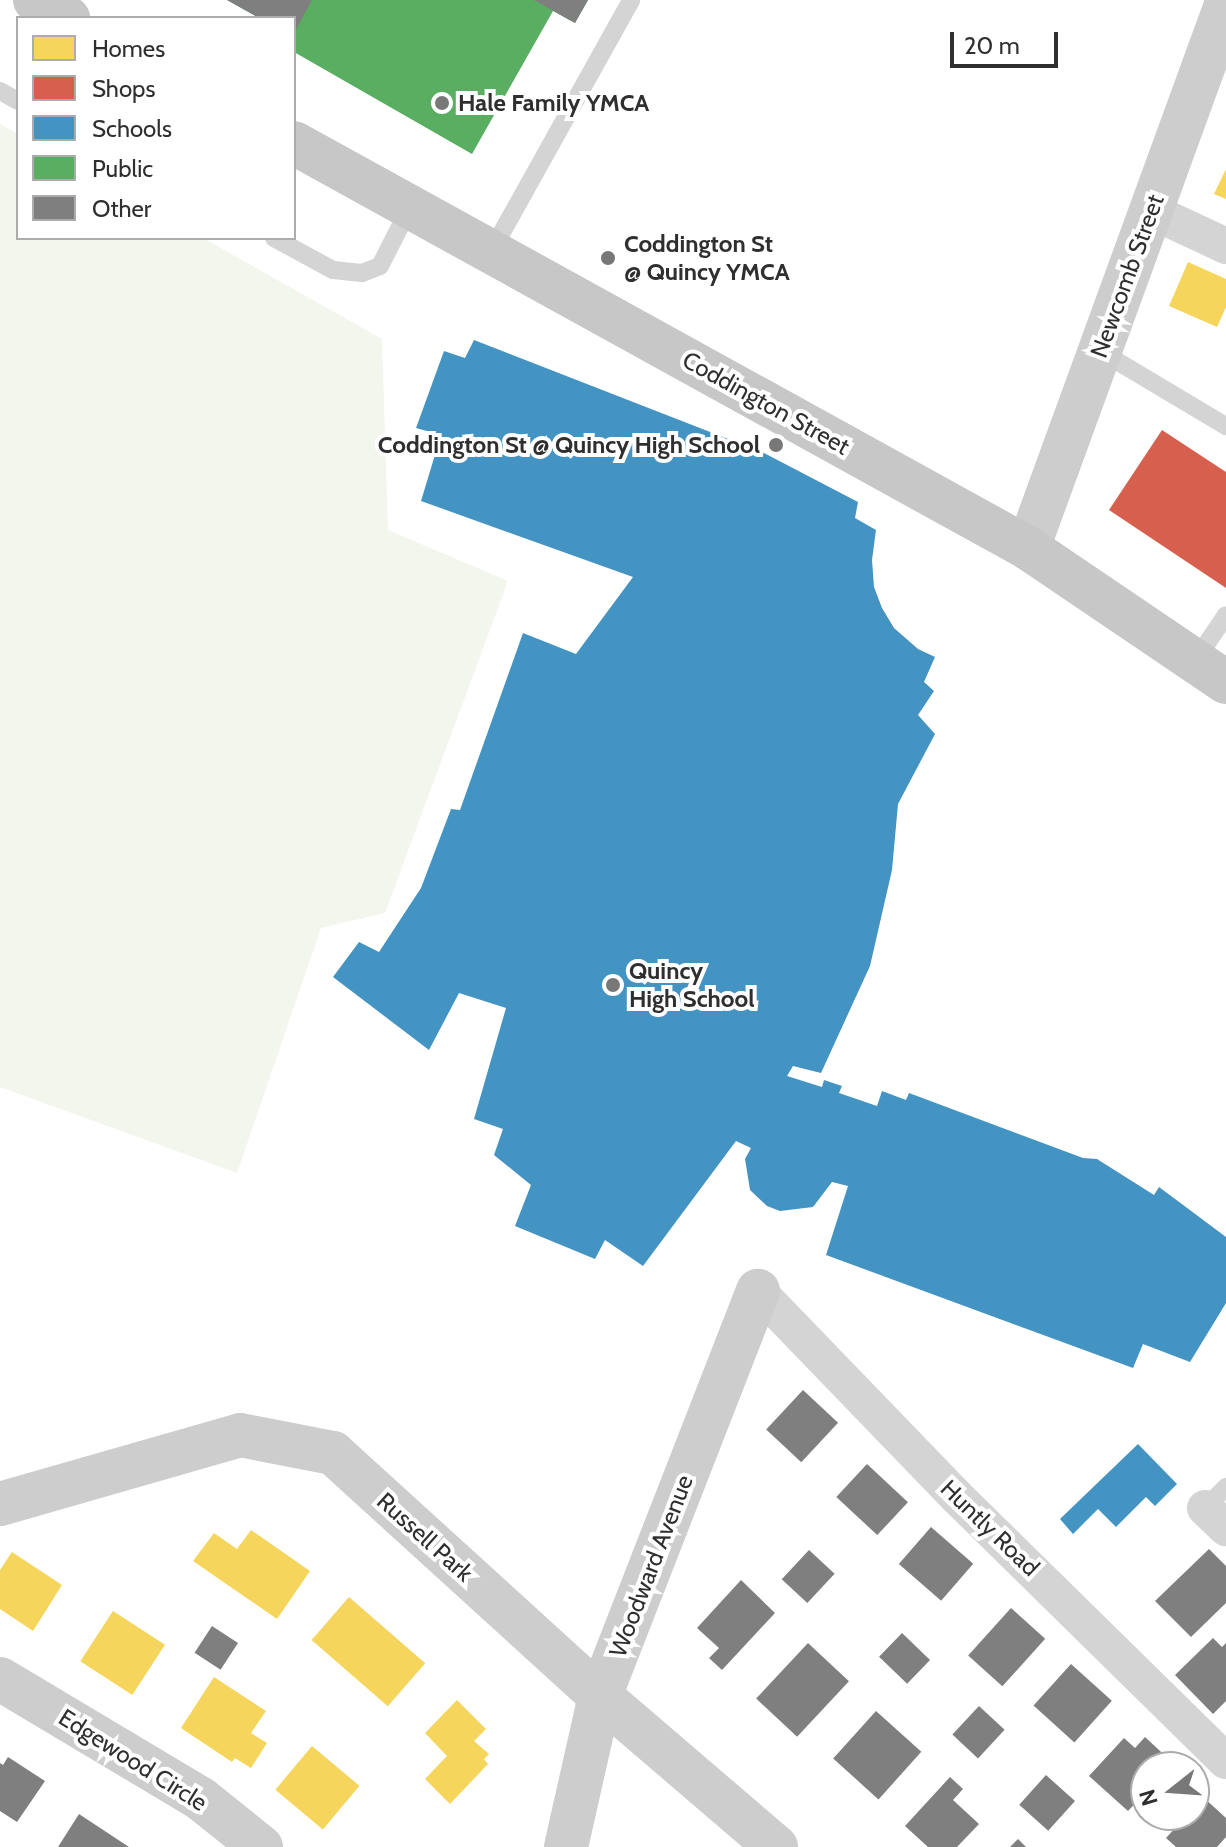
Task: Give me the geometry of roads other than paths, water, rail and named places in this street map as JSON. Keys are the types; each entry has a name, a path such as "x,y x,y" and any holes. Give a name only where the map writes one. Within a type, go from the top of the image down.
{"main road":[{"path":"35,0 64,16"},
{"name":"Coddington Street","path":"296,144 1028,548 1210,671"}],"street":[{"name":"Newcomb Street","path":"1028,548 1226,5"},
{"path":"1151,211 1226,246"},
{"name":"Woodward Avenue","path":"566,1847 600,1696 758,1291"},
{"name":"Huntly Road","path":"758,1291 956,1496 1226,1761"},
{"name":"Russell Park","path":"0,1504 240,1435 333,1453 600,1696 776,1847"},
{"name":"Edgewood Circle","path":"0,1679 201,1799 261,1847"}],"lane":[{"path":"491,252 631,0"},
{"path":"278,240 333,270 362,273 380,266 410,207"},
{"path":"1100,351 1226,426"},
{"path":"1210,671 1226,615"}],"place":[{"name":"Hale Family YMCA","path":"442,103"},
{"name":"Coddington St @ Quincy YMCA","path":"608,258"},
{"name":"Coddington St @ Quincy High School","path":"776,445"},
{"name":"Quincy High School","path":"613,985"}]}
